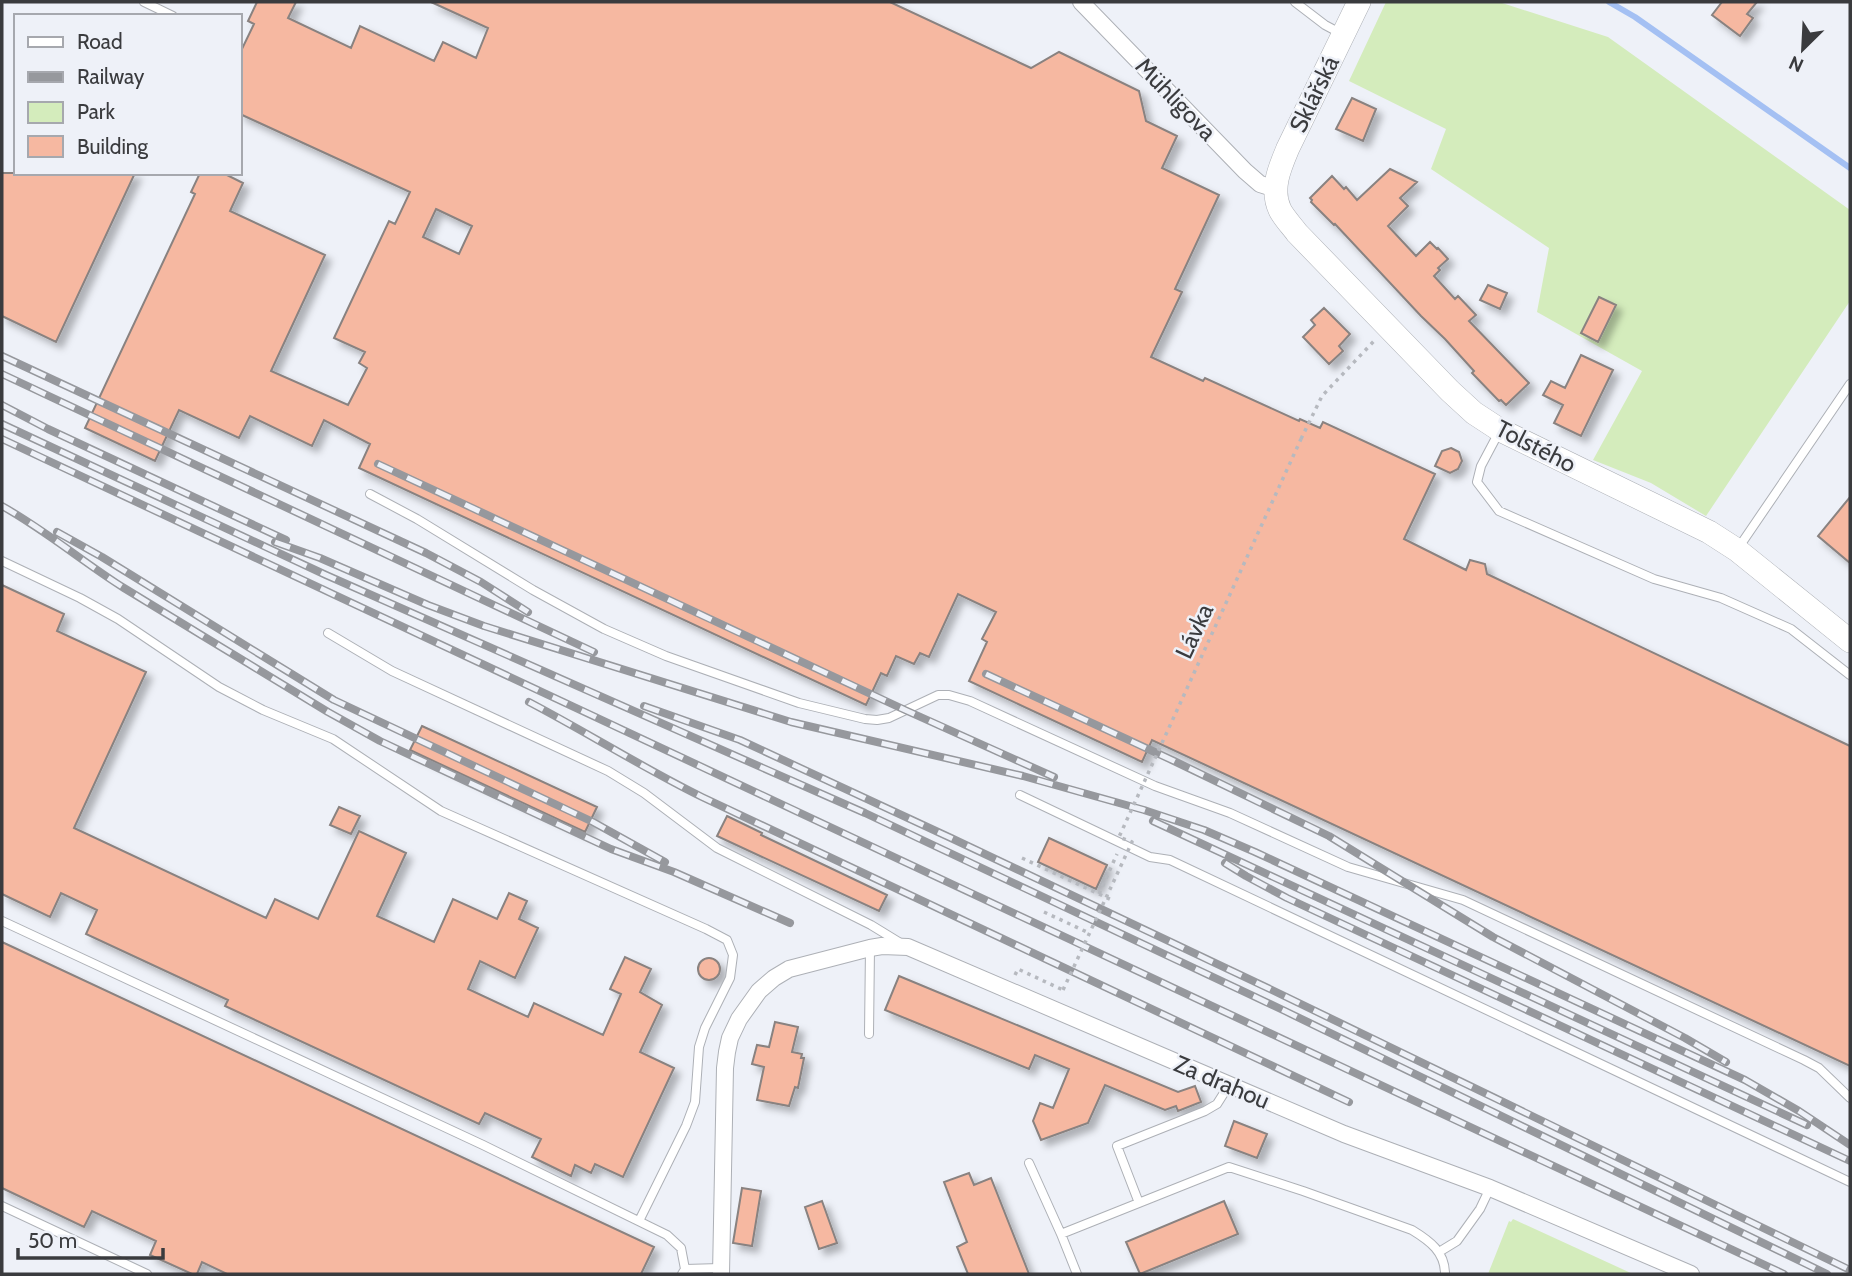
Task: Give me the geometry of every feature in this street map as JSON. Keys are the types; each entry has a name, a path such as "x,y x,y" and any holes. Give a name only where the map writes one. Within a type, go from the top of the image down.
{"street":[{"name":"Mühligova","path":"1081,2 1245,171 1260,184 1276,189"},
{"name":"Sklářská","path":"1276,189 1279,171 1288,148 1359,2"},
{"name":"Tolstého","path":"1276,189 1279,209 1297,233 1474,413 1500,430 1709,533 1737,550 1850,641"},
{"path":"720,1271 725,1068 730,1038 739,1019 759,991 789,969 870,948 908,947"},
{"name":"Za drahou","path":"908,947 1344,1134 1490,1188 1691,1274"}],"lane":[{"path":"144,2 169,14"},
{"path":"1295,2 1325,25 1343,34"},
{"path":"1737,550 1850,384"},
{"path":"1500,430 1481,466 1477,482 1499,511 1654,579 1721,598 1791,629 1850,675"},
{"path":"370,494 417,519 544,597 604,629 666,656 799,703 865,719 889,718 938,695 971,701 1155,786 1230,813 1348,867 1472,904 1804,1060 1819,1068 1850,1098"},
{"path":"2,561 117,619 219,687 263,710 333,739 441,811 727,940 733,955 730,978 705,1028 699,1047 695,1102 639,1221"},
{"path":"328,633 392,671 608,771 644,793 717,848 871,925 908,947"},
{"path":"1020,795 1121,840 1150,857 1170,860 1850,1182"},
{"path":"2,921 483,1145 667,1235 681,1248 684,1272 720,1271"},
{"path":"869,1034 870,948"},
{"path":"1139,1203 1117,1146 1205,1111 1217,1104 1229,1085"},
{"path":"1029,1163 1077,1274"},
{"path":"1061,1234 1229,1167 1412,1230 1428,1240 1439,1252 1445,1274"},
{"path":"1439,1252 1457,1241 1480,1209 1490,1188"},
{"path":"2,1206 148,1274"}],"path":[{"name":"Lávka","path":"1099,894 1322,396 1388,327"},
{"path":"1023,972 1063,990 1132,842 1121,840"},
{"path":"1022,858 1114,901"},
{"path":"1044,912 1089,933"}],"green space":[{"path":"1386,2 1499,2 1608,37 1850,210 1850,301 1706,516 1651,483 1593,460 1642,371 1537,312 1549,248 1431,169 1446,129 1349,81"},
{"path":"1513,1219 1633,1274 1488,1274 1509,1221"}],"building":[{"path":"257,2 296,2 288,18 351,48 360,26 434,61 443,42 476,58 488,28 431,2 890,2 1031,68 1059,52 1139,91 1146,121 1177,136 1162,168 1219,195 1175,289 1182,292 1151,357 1203,381 1205,378 1299,421 1300,419 1320,428 1323,422 1435,474 1404,539 1466,570 1470,560 1485,564 1487,574 1850,746 1850,1066 1152,740 1142,762 969,681 987,642 982,639 996,612 958,594 929,657 920,653 914,664 896,656 887,676 881,673 866,705 359,468 370,444 324,420 312,446 250,416 239,438 179,410 155,461 85,428 195,194 191,192 199,175 227,175 243,183 230,211 325,255 271,371 348,405 367,368 359,363 365,352 334,338 389,221 395,224 410,192 242,115 242,49 254,24 248,21","holes":["436,209 472,226 459,254 423,237"]},
{"path":"1722,2 1757,2 1747,14 1753,18 1740,36 1712,15"},
{"path":"1352,98 1376,109 1363,141 1336,129"},
{"path":"1390,169 1417,182 1400,198 1408,206 1388,226 1416,256 1430,242 1448,259 1434,276 1455,299 1458,296 1476,315 1469,321 1529,383 1506,405 1472,373 1474,371 1445,339 1311,202 1310,198 1332,176 1357,200"},
{"path":"2,173 134,175 56,342 2,316"},
{"path":"1488,285 1507,293 1500,309 1480,300"},
{"path":"1599,297 1616,305 1598,342 1581,333"},
{"path":"1324,308 1350,334 1339,346 1343,351 1329,364 1303,337 1315,325 1311,320"},
{"path":"1581,355 1613,370 1581,436 1554,423 1563,405 1543,395 1551,381 1565,388"},
{"path":"1451,448 1459,452 1462,461 1458,469 1450,473 1435,466 1442,451"},
{"path":"1850,497 1850,563 1818,536"},
{"path":"2,585 64,614 57,631 146,672 74,828 266,918 275,899 318,919 359,831 406,853 377,916 434,942 453,899 497,919 509,893 527,901 519,919 538,928 515,978 480,961 468,989 528,1017 534,1003 603,1035 621,994 610,989 625,957 651,969 640,992 662,1005 640,1052 674,1068 623,1177 595,1164 591,1173 575,1165 571,1176 532,1157 541,1139 485,1113 479,1124 225,1006 228,1000 86,934 97,910 61,893 50,917 2,894"},
{"path":"422,726 597,807 585,832 410,750"},
{"path":"339,807 360,816 351,834 330,825"},
{"path":"727,816 887,895 879,911 717,836"},
{"path":"1049,838 1107,865 1096,889 1038,862"},
{"path":"2,942 654,1247 641,1274 227,1274 202,1262 197,1274 192,1274 150,1255 156,1241 92,1211 84,1227 2,1188"},
{"path":"709,958 717,961 720,969 717,977 709,980 701,977 698,969 701,961"},
{"path":"899,976 1178,1092 1195,1086 1201,1102 1178,1111 1176,1106 1165,1110 1105,1085 1088,1123 1041,1140 1033,1121 1040,1103 1053,1108 1069,1069 1035,1055 1029,1069 885,1010"},
{"path":"775,1022 798,1027 792,1052 802,1054 801,1058 804,1058 798,1088 795,1087 789,1106 757,1100 764,1067 752,1064 757,1045 769,1047"},
{"path":"1234,1121 1267,1134 1257,1158 1225,1146"},
{"path":"969,1173 974,1185 991,1178 1029,1274 968,1274 957,1247 967,1242 944,1182"},
{"path":"742,1188 761,1191 752,1246 733,1243"},
{"path":"822,1201 837,1243 819,1249 805,1207"},
{"path":"1224,1201 1238,1234 1140,1274 1126,1242"}],"waterway":[{"path":"1609,2 1635,17 1850,168"}],"railway":[{"path":"2,356 426,553 481,582 528,612"},
{"path":"2,374 594,652"},
{"path":"2,405 286,540"},
{"path":"2,424 326,575 865,813 1285,1011 1827,1274"},
{"path":"2,439 1784,1274"},
{"path":"378,464 1054,777"},
{"path":"2,506 124,588 380,741 611,849 674,872 790,923"},
{"path":"57,532 334,700 593,822 665,862"},
{"path":"275,542 484,626 791,722 1023,776 1204,830 1745,1080 1850,1145"},
{"path":"986,674 1329,836 1493,937 1726,1062"},
{"path":"529,702 702,797 1349,1102"},
{"path":"644,706 740,740 951,838 1850,1270"},
{"path":"1153,821 1807,1125"},
{"path":"1225,863 1287,898 1850,1161"}]}
